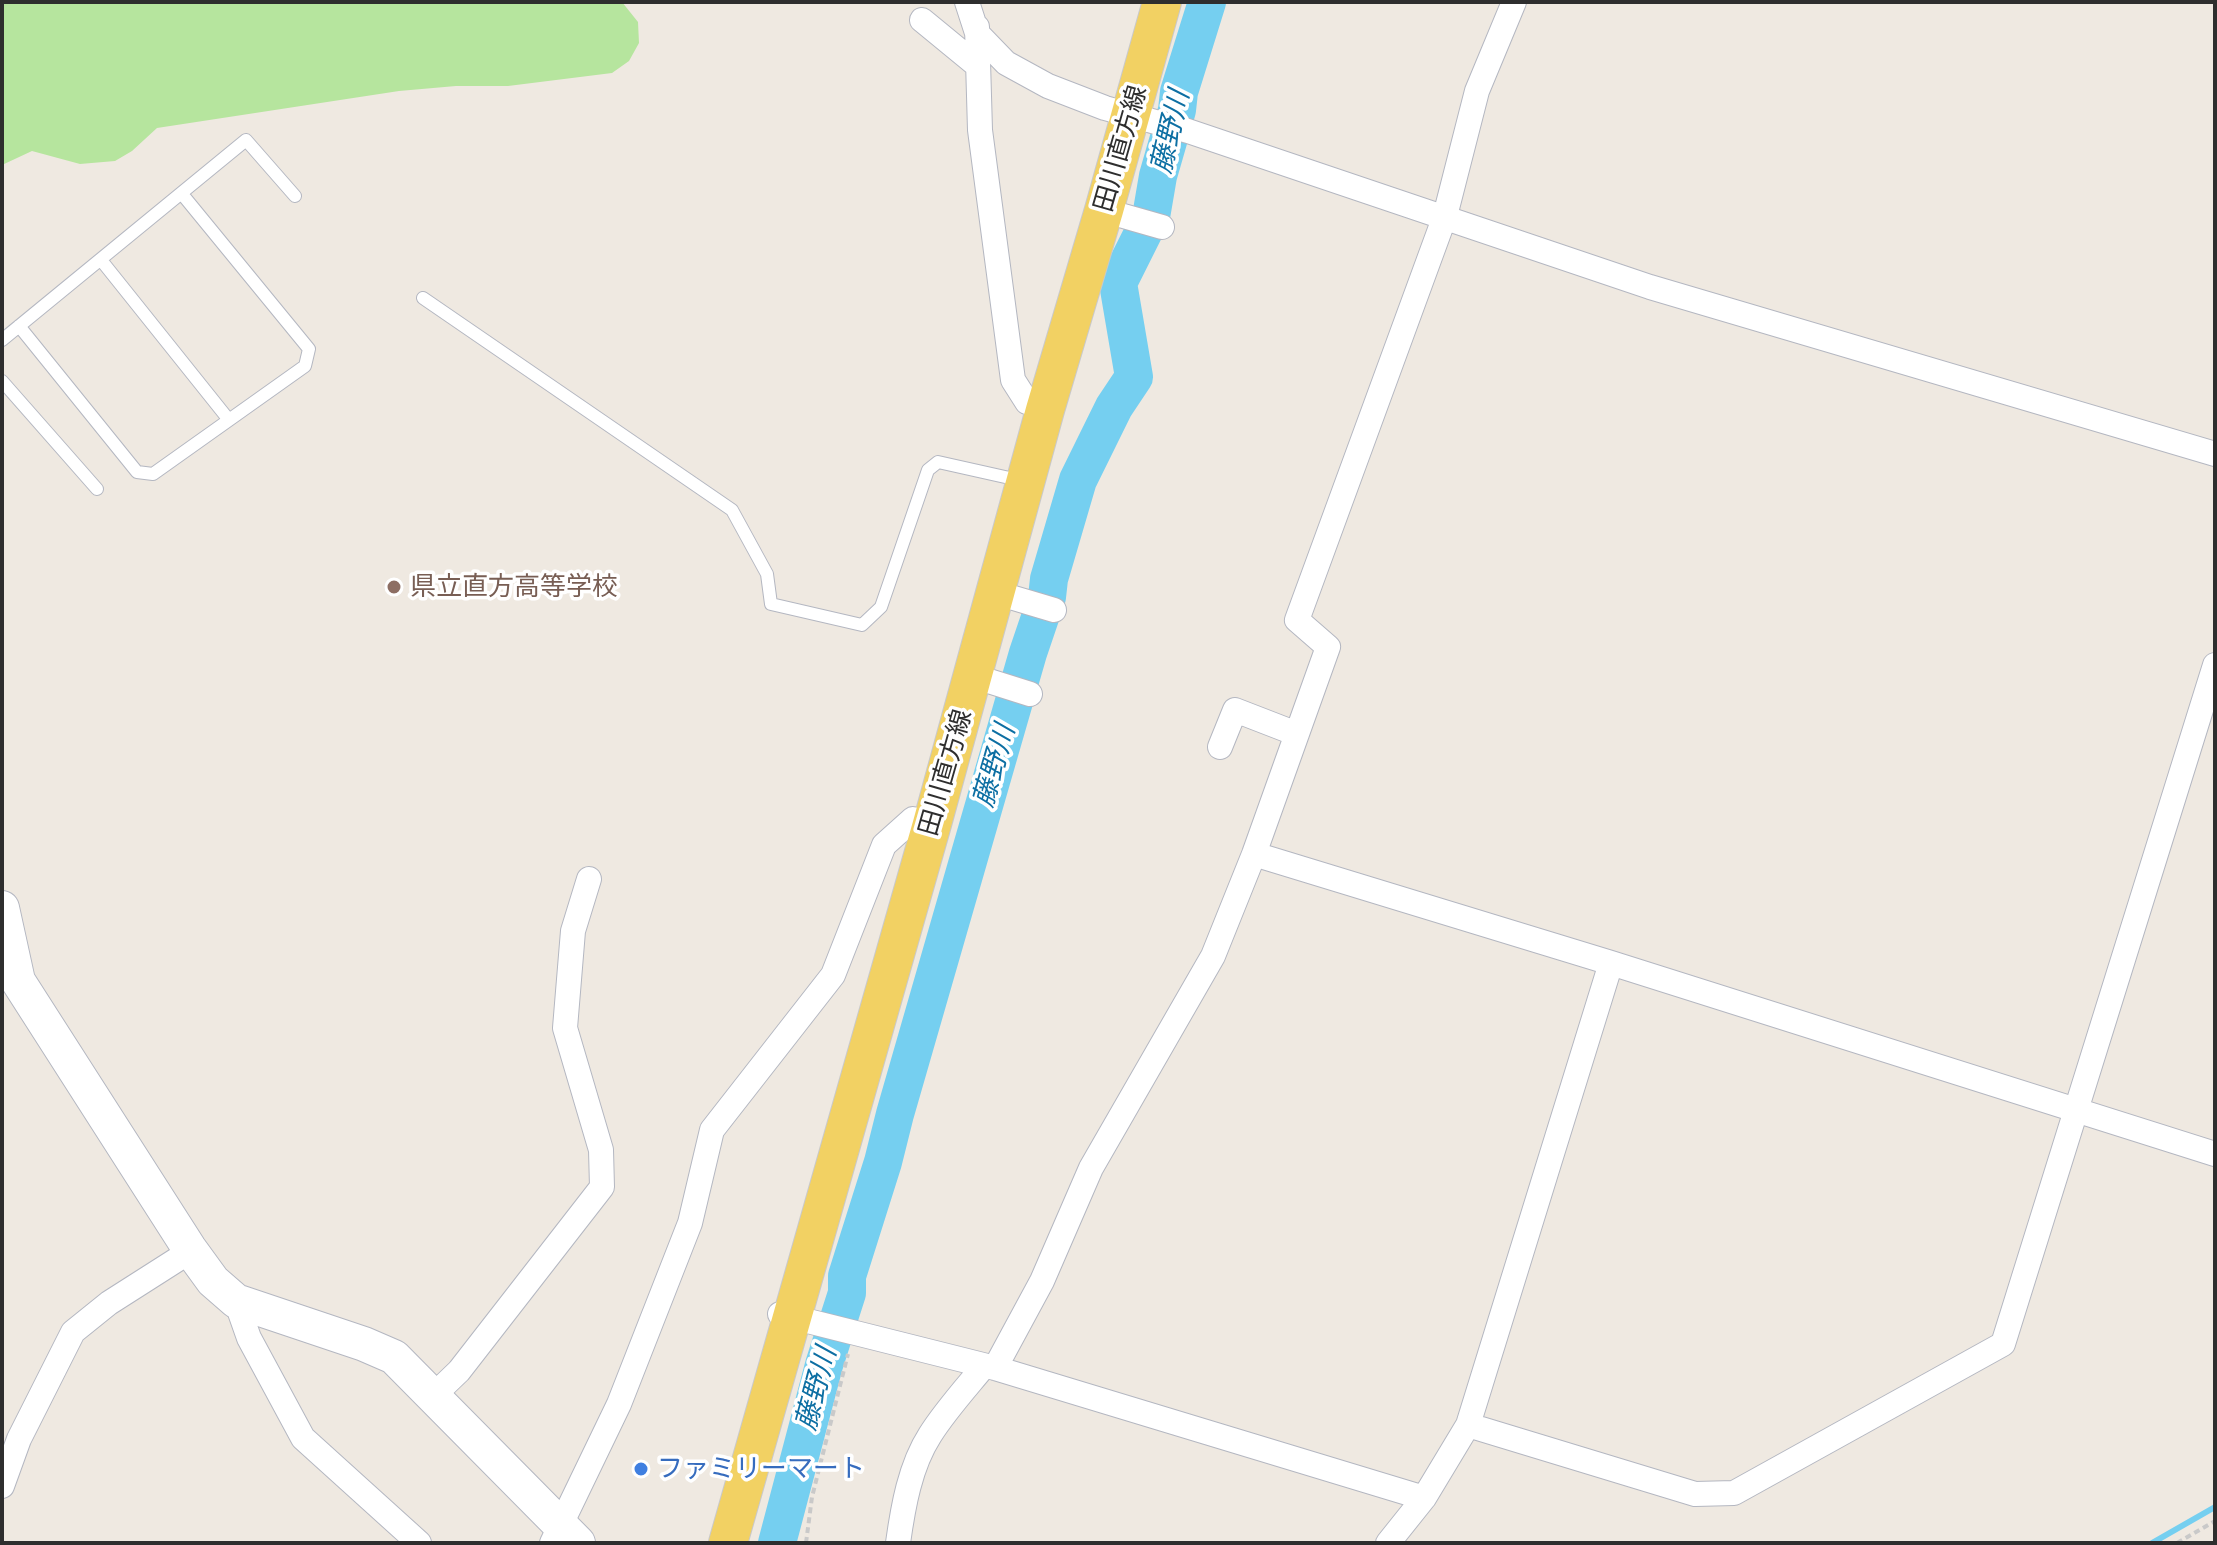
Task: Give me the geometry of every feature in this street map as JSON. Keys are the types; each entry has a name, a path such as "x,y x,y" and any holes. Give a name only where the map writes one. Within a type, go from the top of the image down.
{"main road":[{"name":"田川直方線","path":"728,1543 922,822 978,590 1105,211 1126,113 1138,2"},
{"name":"田川直方線","path":"922,822 974,676 997,593 1027,402 1162,2"},
{"name":"田川直方線","path":"711,1543 787,1316"}],"street":[{"path":"967,2 977,33 1006,63 1048,86 1445,216 1650,287 2215,454"},
{"path":"978,2 980,130 1013,380 1027,402"},
{"path":"898,1543 902,1515 917,1463 930,1435 989,1367 1042,1281 1091,1168 1213,956 1254,854 1328,647 1297,620 1445,216 1477,91 1514,2"},
{"path":"922,20 978,66"},
{"path":"1105,211 1162,227"},
{"path":"997,593 1054,610"},
{"path":"1468,1425 1695,1494 1734,1493 2003,1344 2215,665"},
{"path":"974,676 1030,694"},
{"path":"1220,747 1235,710 1297,734"},
{"path":"2,908 18,981 213,1281 236,1301 394,1357 563,1538 690,1223 712,1130 833,975 884,845 922,822"},
{"path":"1254,854 2215,1154"},
{"path":"433,1396 459,1371 602,1187 601,1150 565,1028 573,931 589,879"},
{"path":"1388,1543 1424,1498 1468,1425 1611,963"},
{"path":"2,1486 19,1439 73,1332 109,1303 178,1259"},
{"path":"236,1301 249,1338 303,1438 419,1543"},
{"path":"787,1316 989,1367 1424,1498"}],"lane":[{"path":"2,340 246,140 295,196"},
{"path":"19,326 137,472 153,474 305,366 309,349 182,194"},
{"path":"101,260 229,420"},
{"path":"423,298 732,510 767,574 771,604 862,625 881,607 928,470 938,462 1016,481"},
{"path":"2,381 97,489"}],"path":[{"path":"806,1543 812,1497 853,1333"},
{"path":"2177,1543 2215,1521"}],"green space":[{"path":"2,2 622,2 638,22 639,43 629,61 612,73 508,86 399,91 157,128 132,151 115,161 80,164 32,151 2,165"}],"waterway":[{"name":"藤野川","path":"777,1543 824,1365 847,1293 847,1276 883,1162 1028,653 1047,597 1049,579 1078,480 1114,407 1134,377 1118,283 1151,217 1179,92 1207,2"},
{"path":"2152,1543 2215,1507"}],"place":[{"name":"県立直方高等学校","path":"394,587"},
{"name":"ファミリーマート","path":"641,1469"}]}
